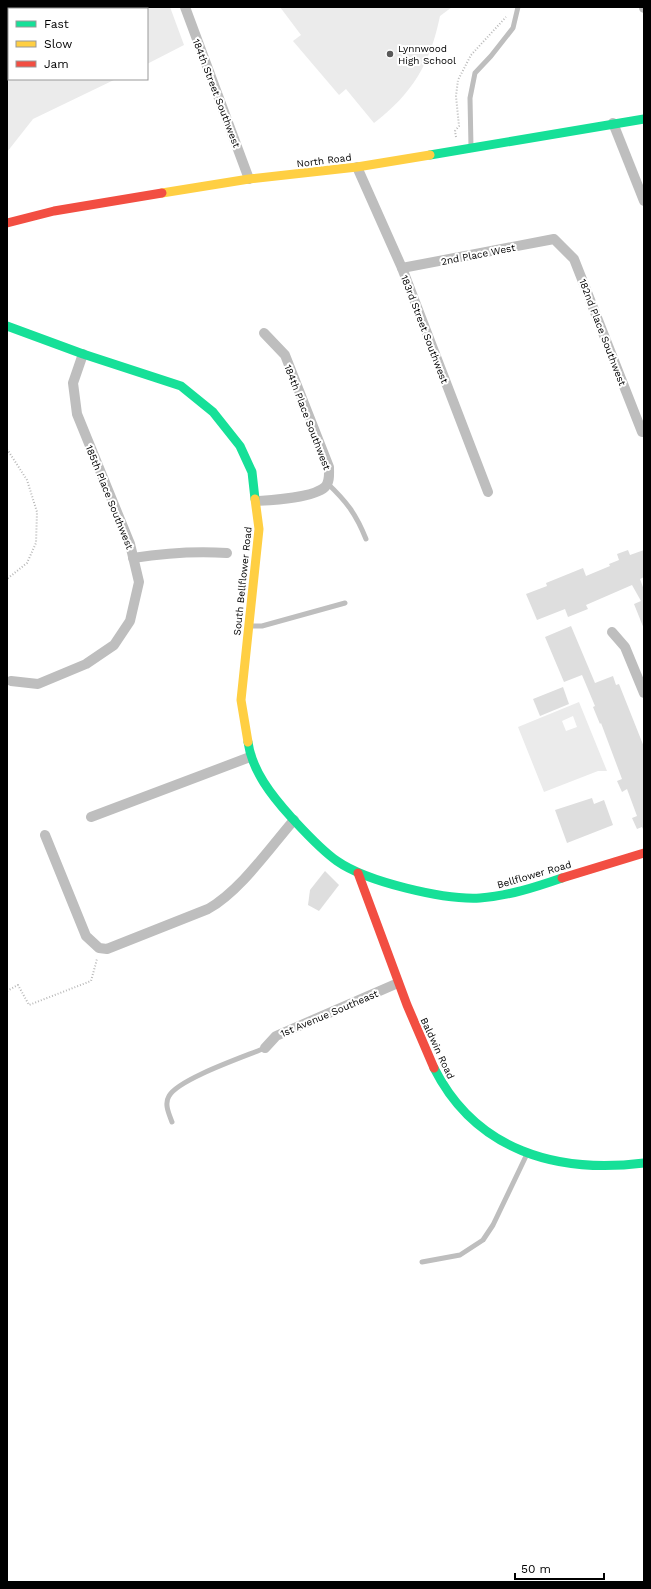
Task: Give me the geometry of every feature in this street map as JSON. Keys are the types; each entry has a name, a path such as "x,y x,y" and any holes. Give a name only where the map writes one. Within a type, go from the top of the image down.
{"street":[{"name":"184th Street Southwest","path":"185,7 250,180"},
{"name":"North Road","path":"7,223 54,211 250,180 357,167 644,119"},
{"path":"613,123 644,201"},
{"name":"183rd Street Southwest","path":"357,167 402,268 488,492"},
{"name":"2nd Place West","path":"402,268 554,239"},
{"name":"182nd Place Southwest","path":"554,239 574,259 642,432"},
{"name":"South Bellflower Road","path":"7,326 83,354 181,386 213,412 240,446 252,472 257,501 259,529 241,700 250,757 274,798 294,820 337,861 358,873"},
{"name":"184th Place Southwest","path":"257,501 273,500 315,492 325,487 330,478 329,466 284,356 264,333"},
{"name":"185th Place Southwest","path":"11,681 38,684 86,664 114,645 130,621 139,582 130,544 77,414 73,383 83,354"},
{"path":"133,558 174,553 227,553"},
{"path":"612,632 627,652 644,693"},
{"path":"91,817 250,757"},
{"path":"45,835 86,936 99,948 107,949 219,902 235,888 294,820"},
{"name":"Bellflower Road","path":"358,873 418,890 454,897 480,898 518,892 644,853"},
{"name":"Baldwin Road","path":"358,873 398,983 428,1057 446,1091 472,1122 487,1132 528,1153 550,1162 583,1168 605,1168 644,1163"},
{"name":"1st Avenue Southeast","path":"265,1048 276,1036 398,983"}],"lane":[{"path":"471,148 470,98 475,73 491,56 513,28 518,7"},
{"path":"327,484 344,499 354,511 366,539"},
{"path":"249,626 262,626 345,603"},
{"path":"172,1122 167,1109 169,1096 176,1088 212,1070 265,1048"},
{"path":"422,1262 460,1255 483,1240 493,1226 528,1153"}],"path":[{"path":"7,449 27,480 37,512 36,543 27,563 7,579"},
{"path":"7,991 18,985 29,1006 91,981 99,948"}],"shaded area":[{"path":"7,7 170,7 184,45 148,63 148,8 8,8 8,80 114,80 33,119 7,152"},
{"path":"280,7 452,7 440,16 431,49 418,76 409,89 388,112 374,123 346,89 339,95 293,41 301,35"},
{"path":"579,702 607,771 598,771 544,792 518,727","holes":["573,716 577,727 566,731 562,721"]}],"building":[{"path":"628,550 630,555 644,550 644,577 640,579 644,590 644,629 634,604 641,601 632,585 586,605 588,609 568,617 565,609 537,620 526,594 547,586 546,583 583,568 586,576 610,566 609,564 619,560 617,554"},
{"path":"571,626 595,683 613,676 616,685 619,684 644,747 644,831 642,827 637,829 632,818 637,816 627,789 622,792 617,781 622,779 601,723 600,724 593,707 595,706 582,675 564,682 545,637"},
{"path":"563,687 569,704 540,716 533,699"},
{"path":"592,798 594,804 604,800 613,825 567,843 555,810"},
{"path":"325,871 339,885 319,911 308,905 310,890"}],"traffic: fast":[{"path":"430,155 644,119"},
{"path":"7,326 83,354 181,386 213,412 240,446 252,472 255,499"},
{"path":"248,742 250,753 258,773 270,792 313,840 337,861 350,869 406,888 427,893 465,898 480,898 511,893 562,878"},
{"path":"434,1068 452,1096 472,1119 496,1137 522,1151 550,1160 580,1164 612,1165 644,1163"}],"traffic: slow":[{"path":"162,193 249,179 357,167 430,155"},
{"path":"248,742 241,700 259,529 255,499"}],"traffic: jam":[{"path":"7,223 54,211 162,193"},
{"path":"562,878 644,853"},
{"path":"358,873 407,1005 434,1068"}],"place":[{"name":"Lynnwood High School","path":"390,54"}]}
